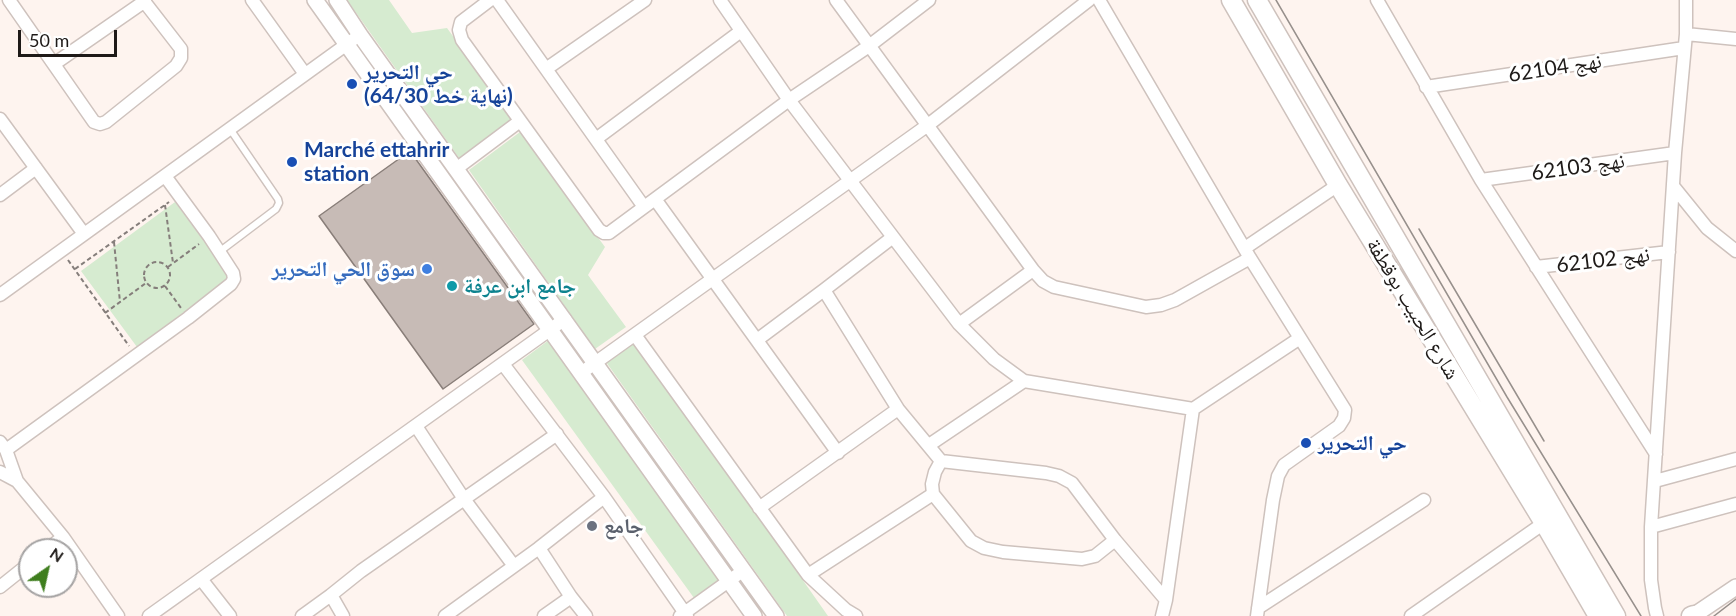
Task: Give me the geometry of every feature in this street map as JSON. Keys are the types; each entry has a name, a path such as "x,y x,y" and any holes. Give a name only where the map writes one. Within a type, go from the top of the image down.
{"main road":[{"name":"شارع الحبيب بوقطفة","path":"1231,0 1338,185 1544,524 1614,614"},
{"name":"شارع الحبيب بوقطفة","path":"1257,0 1614,614"}],"street":[{"path":"9,0 94,122 106,123 176,66 182,58 181,49 144,1 54,64"},
{"path":"252,0 305,74"},
{"path":"337,0 776,616"},
{"path":"490,0 461,22 459,30 462,40 599,230 604,233 609,233 789,100 870,46 929,0"},
{"path":"497,0 644,207"},
{"path":"546,69 645,0"},
{"path":"720,0 789,100 959,324 994,359 1024,381 1193,409 1300,338"},
{"path":"836,0 1033,270 1043,281 1054,287 1146,307 1175,300 1248,253 1338,185"},
{"path":"581,373 928,125 1089,0"},
{"path":"1099,0 1248,253 1345,410 1344,418 1339,426 1284,465 1278,476 1258,612"},
{"path":"1377,0 1481,180 1656,454"},
{"path":"1657,616 1651,580 1651,526 1675,153 1686,34 1686,0"},
{"path":"319,1 347,44 754,616"},
{"path":"596,139 741,31"},
{"path":"1686,34 1736,39"},
{"path":"0,295 360,35"},
{"name":"نهج 62104","path":"1426,87 1684,48"},
{"path":"0,119 84,234"},
{"path":"456,169 520,121"},
{"name":"نهج 62103","path":"1481,180 1675,153"},
{"path":"0,195 36,168"},
{"path":"118,616 63,537 17,481 3,446 136,356 188,318 231,284 234,279 233,273 209,236 165,176"},
{"path":"1673,186 1707,228 1736,251"},
{"path":"655,199 838,453"},
{"path":"757,340 892,237"},
{"name":"نهج 62102","path":"1536,267 1669,252"},
{"path":"959,324 1033,270"},
{"path":"824,290 898,409 940,461 1046,472 1072,483 1115,540 1166,600"},
{"path":"149,616 565,320"},
{"path":"634,335 808,575 846,610 856,616"},
{"path":"504,364 604,497 684,615 744,570"},
{"path":"928,445 1024,381"},
{"path":"759,508 898,409"},
{"path":"1162,616 1193,409"},
{"path":"416,426 464,499 514,567"},
{"path":"302,616 361,571 557,434"},
{"path":"1655,481 1736,459"},
{"path":"940,461 934,472 933,494 971,541 984,548 1003,552 1082,559 1095,556 1115,540"},
{"path":"0,472 17,481"},
{"path":"808,575 933,494"},
{"path":"445,616 514,567 604,497"},
{"path":"1258,612 1424,500"},
{"path":"1651,526 1736,504"},
{"path":"1411,616 1544,524"},
{"path":"539,548 586,616"},
{"path":"0,587 18,573"},
{"path":"201,579 230,616"},
{"path":"1693,616 1736,587"},
{"path":"331,595 343,616"},
{"path":"544,616 571,597"}],"lane":[{"path":"219,252 276,209 279,203 230,128"}],"path":[{"path":"75,269 179,195"},
{"path":"165,205 173,263"},
{"path":"168,267 209,236"},
{"path":"114,241 120,302"},
{"path":"61,251 136,356"},
{"path":"159,262 168,267 170,278 165,286 155,289 146,283 143,273 149,264 159,262"},
{"path":"105,313 146,283"},
{"path":"165,286 188,318"}],"green space":[{"path":"347,0 389,0 412,33 447,28 513,118 459,158"},
{"path":"520,132 605,247 588,275 626,327 595,349 469,170"},
{"path":"175,202 231,277 137,347 81,271"},
{"path":"549,340 721,579 694,598 522,360"},
{"path":"634,340 828,616 787,616 606,362"}],"building":[{"name":"سوق الحي التحرير","path":"410,151 534,324 443,389 319,216"}],"tram line":[{"path":"1276,0 1507,397 1641,616"},
{"path":"1419,229 1544,441"},
{"path":"1714,616 1736,599"}],"place":[{"name":"حي التحرير (نهاية خط 64/30)","path":"352,84"},
{"name":"Marché ettahrir station","path":"292,162"},
{"name":"سوق الحي التحرير","path":"427,269"},
{"name":"جامع ابن عرفة","path":"452,286"},
{"name":"حي التحرير","path":"1306,443"},
{"name":"جامع","path":"592,526"}]}
